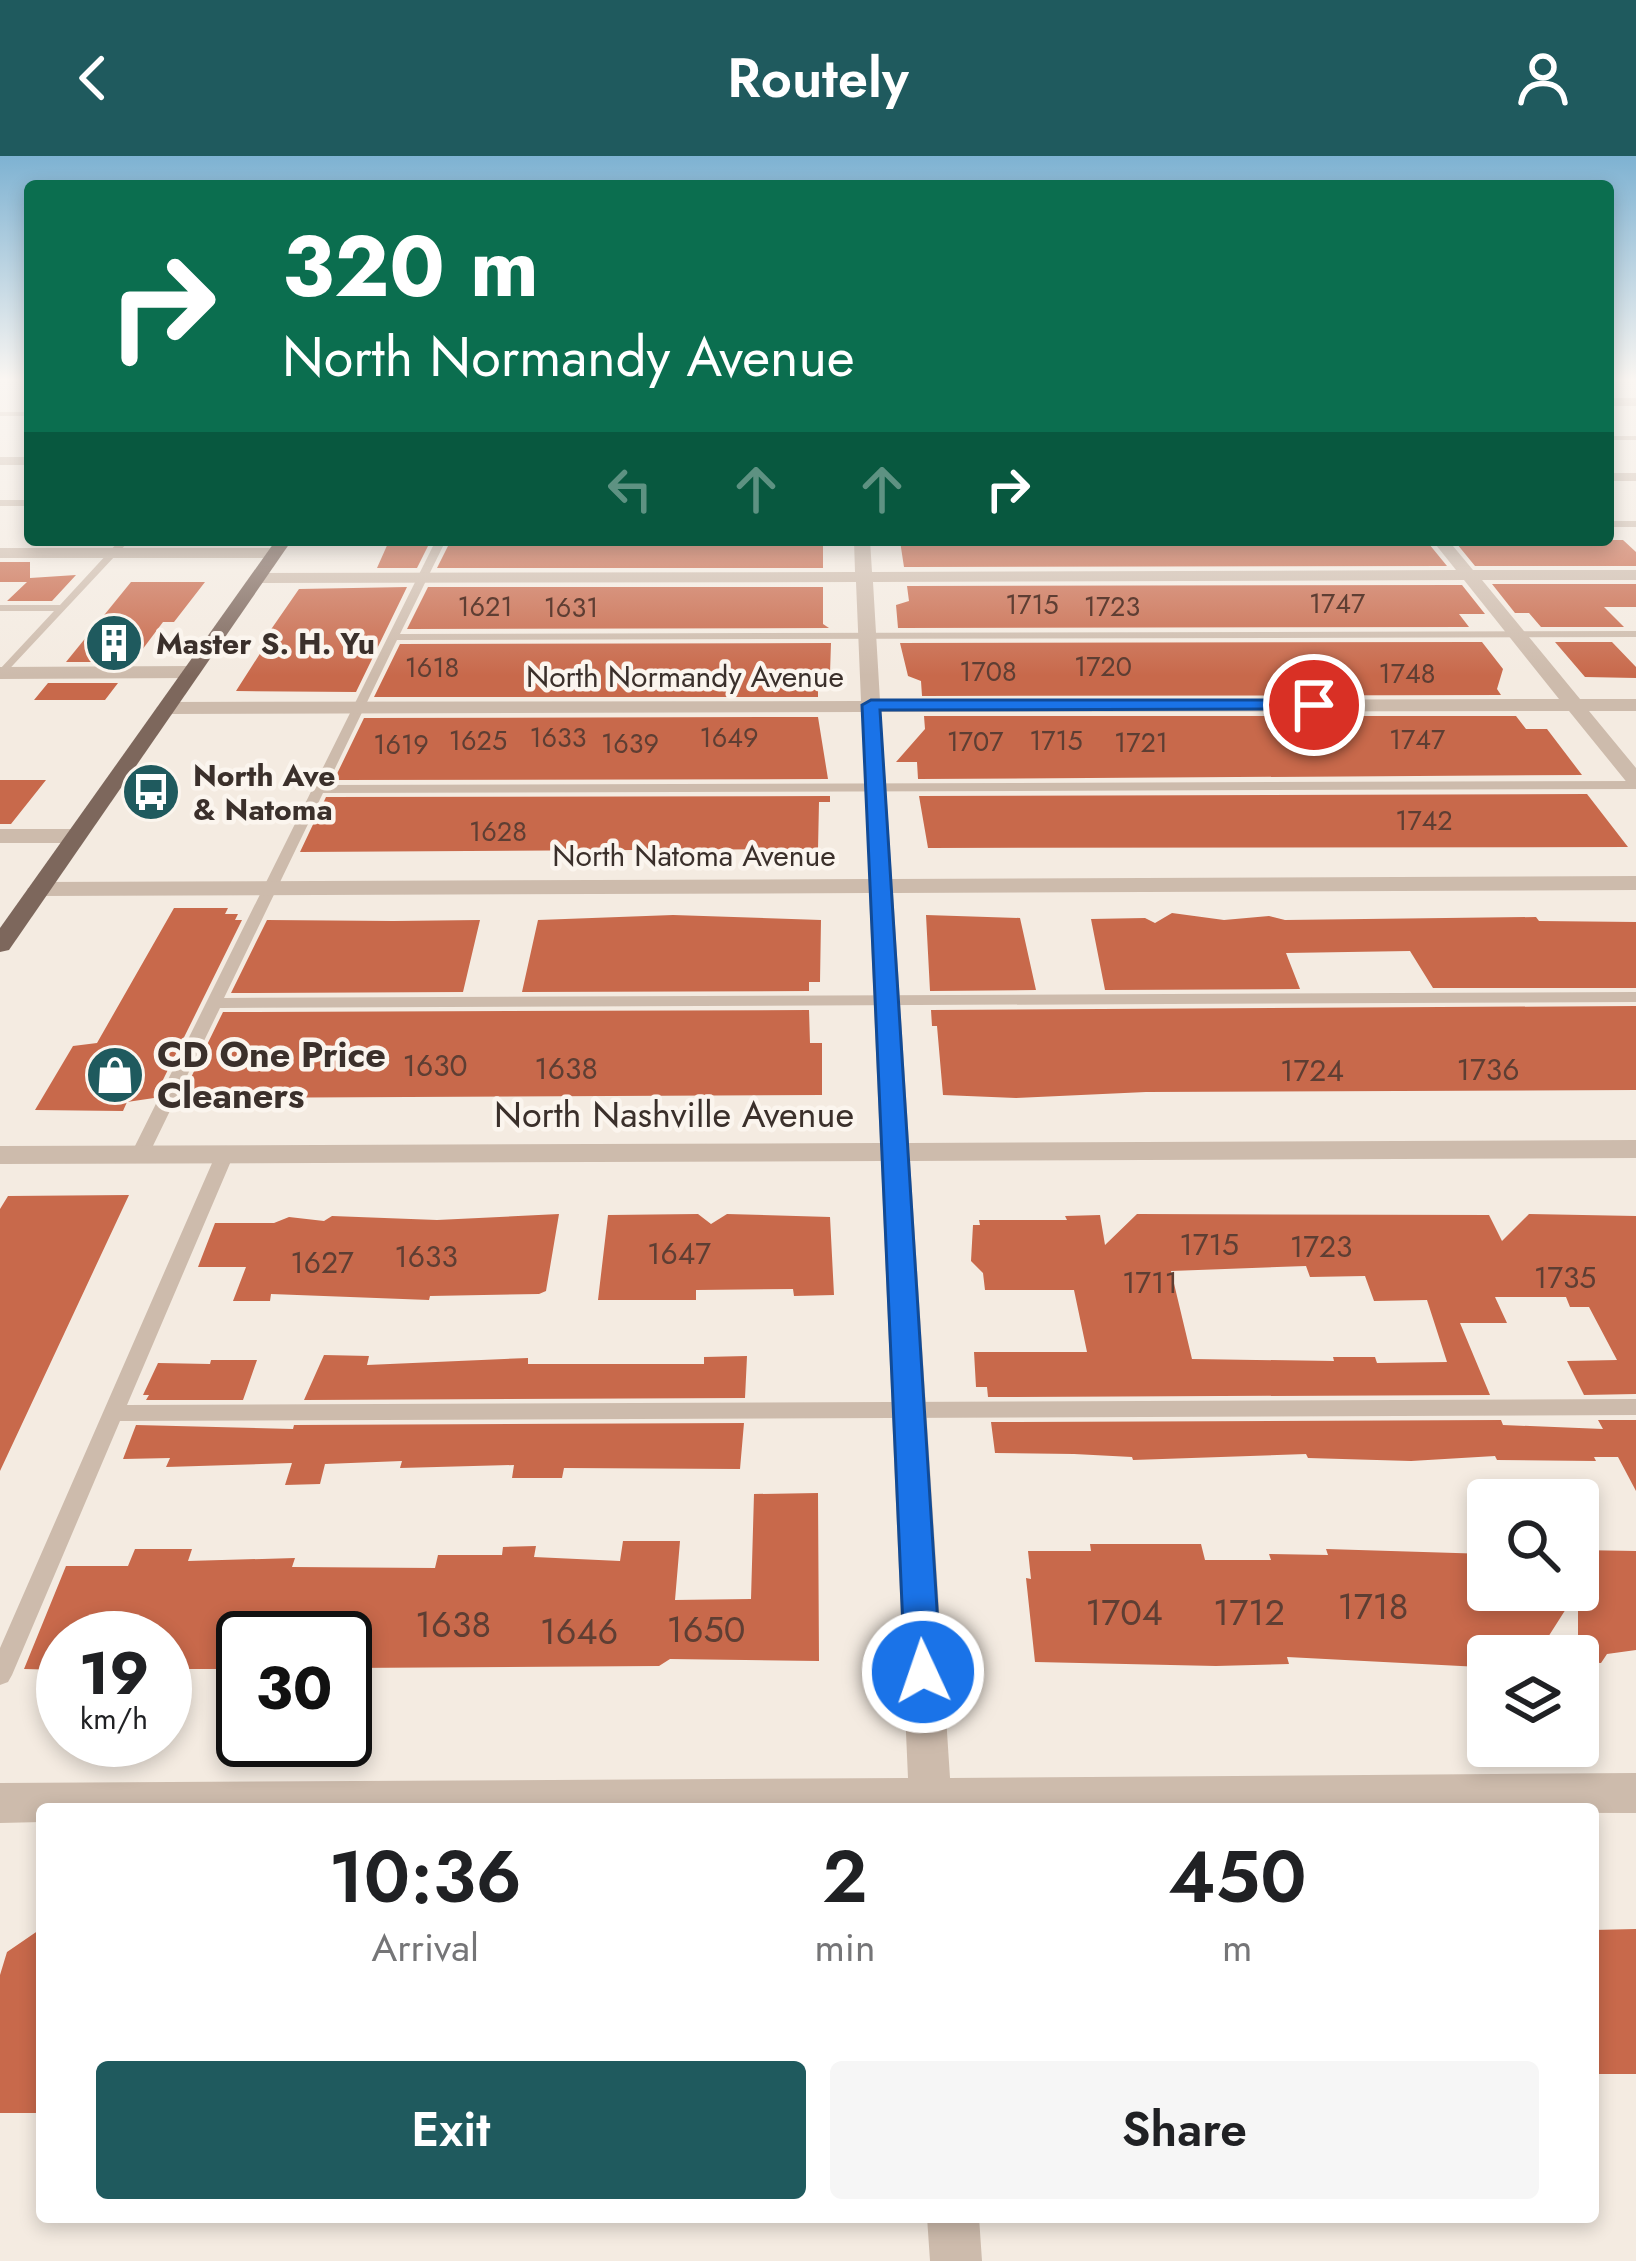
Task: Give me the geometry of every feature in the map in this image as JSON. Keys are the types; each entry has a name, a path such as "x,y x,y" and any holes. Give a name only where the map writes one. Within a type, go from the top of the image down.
{"main road":[{"path":"0,945 279,546"}],"street":[{"path":"0,553 279,546"},
{"path":"862,546 931,1803"},
{"path":"1445,546 1636,783"},
{"path":"257,578 1636,575"},
{"path":"1,674 191,672"},
{"name":"North Normandy Avenue","path":"166,708 1636,705"},
{"path":"0,836 76,836"},
{"name":"North Natoma Avenue","path":"39,889 1636,884"},
{"name":"North Nashville Avenue","path":"0,1155 1636,1149"},
{"path":"0,1803 931,1803 1636,1793"},
{"path":"953,2223 956,2261"}],"lane":[{"path":"140,1154 438,546"},
{"path":"1,674 118,547"},
{"path":"0,608 62,608"},
{"path":"393,637 1636,634"},
{"path":"319,789 1636,783"},
{"path":"214,1003 1636,997"},
{"path":"0,1675 225,1154"},
{"path":"113,1413 1636,1407"}],"building":[{"path":"1614,540 1623,540 1636,552 1636,566 1475,566 1459,546 1614,546"},
{"path":"387,546 428,546 417,568 377,568"},
{"path":"448,546 823,546 823,568 437,568"},
{"path":"901,546 1431,546 1447,566 904,567"},
{"path":"0,562 30,562 30,578 76,575 52,601 7,601 27,582 0,582"},
{"path":"131,582 205,582 174,622 163,622 133,662 66,662"},
{"path":"1492,584 1636,584 1636,607 1604,607 1624,627 1541,627 1529,613 1515,613"},
{"path":"1462,585 1485,614 1459,614 1469,627 898,628 896,605 909,601 907,586"},
{"path":"407,587 356,692 236,691 299,589"},
{"path":"428,587 823,587 823,624 829,628 407,629"},
{"path":"1482,642 1503,669 1497,689 1501,695 922,696 921,681 908,676 900,643"},
{"path":"1555,642 1612,642 1636,667 1636,678 1585,677"},
{"path":"831,643 830,673 818,679 818,697 374,697 400,644"},
{"path":"48,683 118,683 105,700 34,700"},
{"path":"924,716 1516,716 1526,729 1547,729 1582,775 918,779 917,762 896,762 925,729"},
{"path":"818,717 828,779 334,780 364,718"},
{"path":"0,780 46,780 11,824 0,824"},
{"path":"1587,794 1628,847 928,848 919,796"},
{"path":"830,796 830,802 819,802 818,849 300,852 326,797"},
{"path":"174,908 228,908 225,914 238,914 235,920 242,920 154,1098 127,1102 123,1111 35,1110 73,1046 97,1043"},
{"path":"1172,913 1224,920 1536,917 1539,921 1636,922 1636,988 1433,988 1410,951 1286,953 1300,989 1105,990 1091,919 1145,918 1155,923"},
{"path":"673,915 821,920 820,982 809,982 809,991 522,992 538,920"},
{"path":"926,915 1020,918 1036,990 930,991"},
{"path":"267,920 480,920 463,992 231,993"},
{"path":"1636,1006 1636,1090 1146,1092 1016,1098 943,1095 937,1026 932,1026 931,1010"},
{"path":"809,1010 810,1043 822,1043 822,1095 181,1098 223,1012"},
{"path":"129,1195 0,1471 0,1209 8,1196"},
{"path":"559,1214 546,1291 539,1294 430,1296 429,1300 271,1294 270,1301 233,1301 246,1267 198,1267 215,1223 274,1223 289,1217 437,1220"},
{"path":"698,1214 711,1224 727,1214 830,1217 834,1295 794,1296 793,1289 696,1290 696,1300 598,1300 608,1215"},
{"path":"1137,1214 1489,1215 1502,1241 1529,1214 1636,1216 1636,1394 1584,1395 1567,1361 1617,1360 1589,1307 1570,1307 1566,1297 1495,1297 1507,1323 1460,1323 1490,1395 988,1397 987,1387 976,1387 974,1352 1087,1352 1074,1290 985,1290 983,1273 971,1261 973,1225 980,1225 979,1220 1067,1220 1065,1216 1100,1215 1105,1245","holes":["1306,1266 1310,1277 1365,1276 1374,1301 1427,1300 1447,1362 1377,1363 1375,1357 1192,1359 1171,1271"]},
{"path":"324,1355 369,1356 367,1365 528,1358 528,1364 704,1364 704,1357 747,1356 745,1398 304,1400"},
{"path":"211,1360 257,1360 243,1400 146,1400 149,1395 143,1395 158,1363 210,1364"},
{"path":"1501,1420 1503,1425 1603,1429 1598,1420 1636,1420 1636,1491 1618,1457 1411,1461 1308,1458 1306,1454 1133,1460 995,1453 991,1422"},
{"path":"744,1423 740,1469 564,1468 562,1478 512,1478 514,1465 400,1468 402,1461 325,1464 320,1484 285,1485 292,1463 166,1467 170,1458 123,1459 136,1425 293,1429 294,1425"},
{"path":"818,1493 819,1661 670,1659 659,1666 372,1668 372,1611 216,1611 216,1669 192,1669 192,1611 48,1611 66,1566 128,1566 135,1549 192,1549 188,1561 295,1558 292,1567 435,1568 438,1555 502,1555 503,1547 536,1546 534,1557 620,1561 623,1541 680,1541 675,1600 751,1599 754,1494"},
{"path":"1090,1544 1201,1544 1205,1560 1328,1555 1326,1549 1467,1553 1467,1611 1565,1611 1549,1635 1467,1635 1467,1666 1287,1657 1289,1664 1216,1666 1035,1662 1026,1578 1031,1579 1028,1551 1091,1551"},
{"path":"1599,1550 1636,1551 1636,1650 1607,1654 1599,1663 1599,1635 1578,1635 1578,1611 1599,1611"},
{"path":"36,1640 36,1669 24,1669"},
{"path":"1636,1929 1636,2074 1599,2074 1599,1930"},
{"path":"36,1932 36,2113 0,2113 0,1975 7,1952"}],"place":[{"name":"Master S. H. Yu","path":"114,643"},
{"name":"North Ave & Natoma","path":"151,792"},
{"name":"CD One Price Cleaners","path":"115,1075"}],"route":[{"path":"923,1672 871,705 1314,705"}]}
